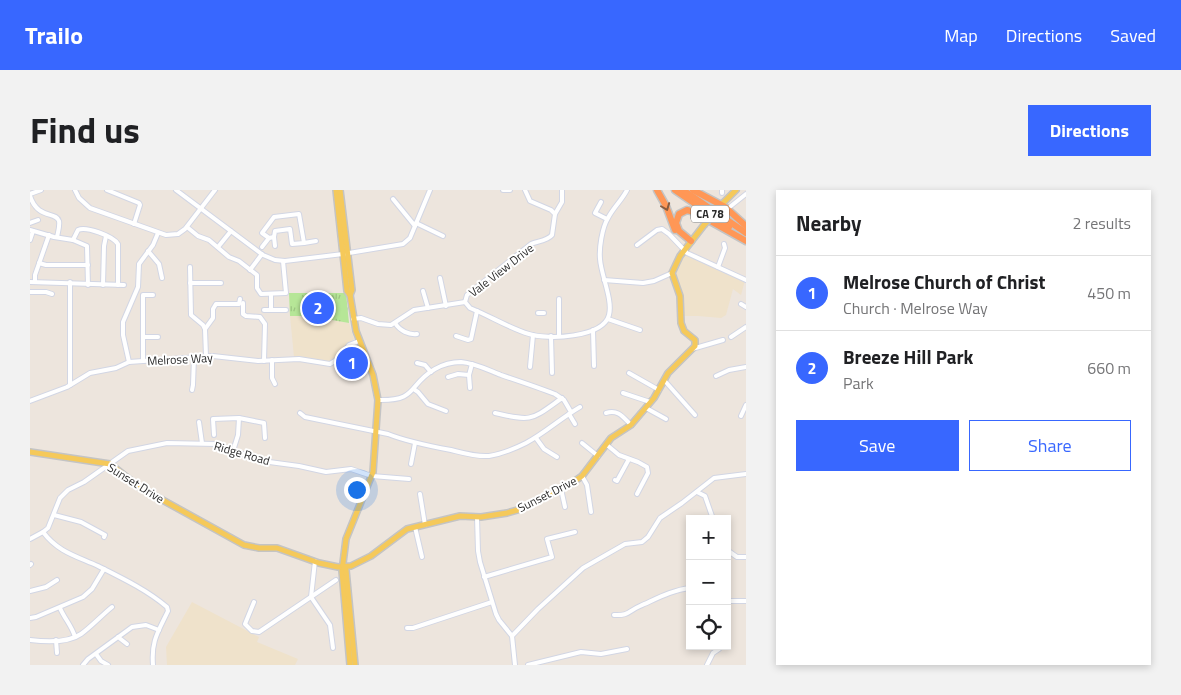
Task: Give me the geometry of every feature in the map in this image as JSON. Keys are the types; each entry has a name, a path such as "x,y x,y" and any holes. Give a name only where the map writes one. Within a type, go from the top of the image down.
{"highway":[{"path":"658,190 676,232 690,242"},
{"name":"CA 78","path":"675,190 746,240"},
{"name":"CA 78","path":"683,190 746,233"},
{"path":"693,190 720,206 746,226"},
{"path":"690,242 679,231 676,223 679,214 687,210 746,240"}],"main road":[{"path":"336,190 345,254"},
{"path":"340,190 347,291 350,294 353,319 359,341 373,375 378,400 372,476 346,539 343,566 346,570 350,665"},
{"path":"692,349 696,342 682,328 680,297 672,273 690,242 736,190"},
{"name":"Sunset Drive","path":"31,452 110,464 139,487 244,545 286,550 315,562 338,567 358,564 404,530 460,516 477,517 512,512 572,483 582,476 615,435 631,426 659,390 669,372 692,349"},
{"path":"349,630 354,665"}],"street":[{"path":"41,190 30,195 31,205 43,214 58,217 60,223 57,237"},
{"path":"75,190 79,198 90,208 158,232 173,235 188,227 215,190"},
{"path":"107,190 139,203 134,224"},
{"path":"176,190 262,254 275,260 283,261 345,254 403,244 410,238 429,190"},
{"path":"503,190 510,190"},
{"path":"525,190 530,202 552,210 555,214 562,202 562,190"},
{"path":"594,366 593,330 601,326 608,318 610,306 600,254 607,220 627,190"},
{"path":"731,206 746,194"},
{"path":"393,199 415,225 443,236"},
{"path":"601,202 595,212 607,220"},
{"path":"274,238 269,238 262,233 274,217 299,214 304,243"},
{"name":"Vale View Drive","path":"555,214 551,238 531,244 467,295 465,302 468,307 533,335 576,335 593,330"},
{"path":"30,223 38,220"},
{"path":"188,227 198,236 209,240 256,275 258,291 261,294 286,293 283,261"},
{"path":"73,240 78,230 83,228 115,239 118,244 118,285"},
{"path":"275,246 275,231 302,228"},
{"path":"290,229 292,244 316,241"},
{"path":"30,240 32,230 73,240 87,246 88,285"},
{"path":"637,245 657,230 666,230 684,250 746,280"},
{"path":"218,247 230,231"},
{"path":"129,362 123,335 123,322 138,287 139,264 158,232"},
{"path":"49,235 32,282 124,285"},
{"path":"103,285 106,236"},
{"path":"262,247 269,238"},
{"path":"718,267 725,248 724,244"},
{"path":"148,251 159,264 162,278"},
{"path":"250,270 262,254"},
{"path":"39,263 46,265 88,265"},
{"path":"190,267 190,315 203,324 205,329 206,356"},
{"path":"604,280 644,283 672,273"},
{"path":"440,278 446,306"},
{"path":"70,282 70,385"},
{"path":"190,282 221,283"},
{"path":"423,291 428,308"},
{"path":"30,292 52,294"},
{"path":"271,294 271,310"},
{"path":"143,361 143,295 152,295"},
{"path":"559,299 559,336"},
{"path":"205,329 213,318 213,309 216,304 239,304 242,301 243,314 260,317 265,324 264,361"},
{"path":"353,319 361,318 386,326 395,324 414,310 465,302"},
{"path":"742,304 746,307"},
{"path":"264,310 286,310"},
{"path":"456,336 468,340 471,339 477,311"},
{"path":"538,313 544,313"},
{"path":"608,318 640,330"},
{"path":"395,324 400,330 417,334"},
{"path":"731,337 746,327"},
{"path":"530,366 533,335"},
{"path":"552,336 552,373"},
{"path":"143,338 158,337"},
{"path":"692,349 723,340"},
{"name":"Melrose Way","path":"30,401 70,385 90,373 116,368 129,362 206,356 264,361 299,359 330,364 338,359 350,345 359,341"},
{"path":"192,390 194,357"},
{"path":"272,360 272,378 275,384"},
{"path":"417,363 425,365 431,372"},
{"path":"378,400 398,400 415,390 431,372 450,363 472,364 562,398 575,424"},
{"path":"470,388 469,375 472,364"},
{"path":"716,376 729,370 746,367"},
{"path":"629,373 659,390"},
{"path":"448,377 458,374 469,375"},
{"path":"496,381 498,374"},
{"path":"664,380 695,414"},
{"path":"415,390 428,404 446,411"},
{"path":"622,393 650,402"},
{"path":"495,413 519,419 530,418 539,415 562,398"},
{"path":"742,416 746,406"},
{"path":"300,413 306,417 376,431 415,443 475,455 490,456 516,448 536,438 580,407"},
{"path":"646,408 666,419"},
{"path":"606,413 616,412 631,426"},
{"path":"214,435 213,419 239,418 264,423 265,438"},
{"path":"233,450 238,435 239,418"},
{"path":"199,422 202,443"},
{"path":"536,438 544,449 557,457"},
{"name":"Ridge Road","path":"30,539 43,532 51,523 62,495 128,451 174,442 216,444 262,461 326,472 355,470 372,476 409,479"},
{"path":"411,464 415,443"},
{"path":"582,443 598,456"},
{"path":"606,445 619,455 638,462 649,470 637,494"},
{"path":"30,458 31,452"},
{"path":"615,480 629,459"},
{"path":"512,636 538,609 583,568 625,544 642,542 648,537 660,518 714,478 746,474"},
{"path":"582,476 587,485 591,512"},
{"path":"705,486 706,499 712,515"},
{"path":"561,489 565,507"},
{"path":"696,492 702,494 706,499"},
{"path":"420,494 424,525"},
{"path":"54,515 81,522 104,535 104,537"},
{"path":"477,517 478,551 484,577 499,620 512,636 515,665"},
{"path":"415,527 422,557"},
{"path":"43,532 58,548 104,569 146,592 166,606 168,611 152,650 153,665"},
{"path":"484,577 552,557 547,539 575,532"},
{"path":"731,553 738,557 746,557"},
{"path":"315,562 311,596 330,625 333,648"},
{"path":"30,618 77,601 95,586 104,569"},
{"path":"30,592 57,580"},
{"path":"254,602 244,624 246,627 257,632 263,630 336,580"},
{"path":"614,615 627,615 640,606 674,591 686,589"},
{"path":"731,601 746,601"},
{"path":"407,628 413,628 492,602"},
{"path":"33,648 32,640 56,640 75,637 112,607"},
{"path":"60,608 64,619 75,637"},
{"path":"83,665 128,629 146,625 159,630"},
{"path":"118,637 127,644"},
{"path":"56,640 56,653"},
{"path":"528,665 581,652 601,654 627,649"},
{"path":"707,665 713,653 718,650"},
{"path":"96,654 101,661 108,665"}],"shaded area":[{"path":"684,255 745,280 741,295 733,289 726,315 721,318 681,316 674,273 680,258"},
{"path":"290,316 309,316 349,323 354,339 332,361 327,362 294,357"},
{"path":"192,602 259,637 257,642 298,659 295,665 167,665 166,647"}],"green space":[{"path":"289,293 346,293 349,323 309,316 290,316"}],"place":[{"name":"Breeze Hill Park","path":"318,308"},
{"name":"Melrose Church of Christ","path":"352,363"}]}
